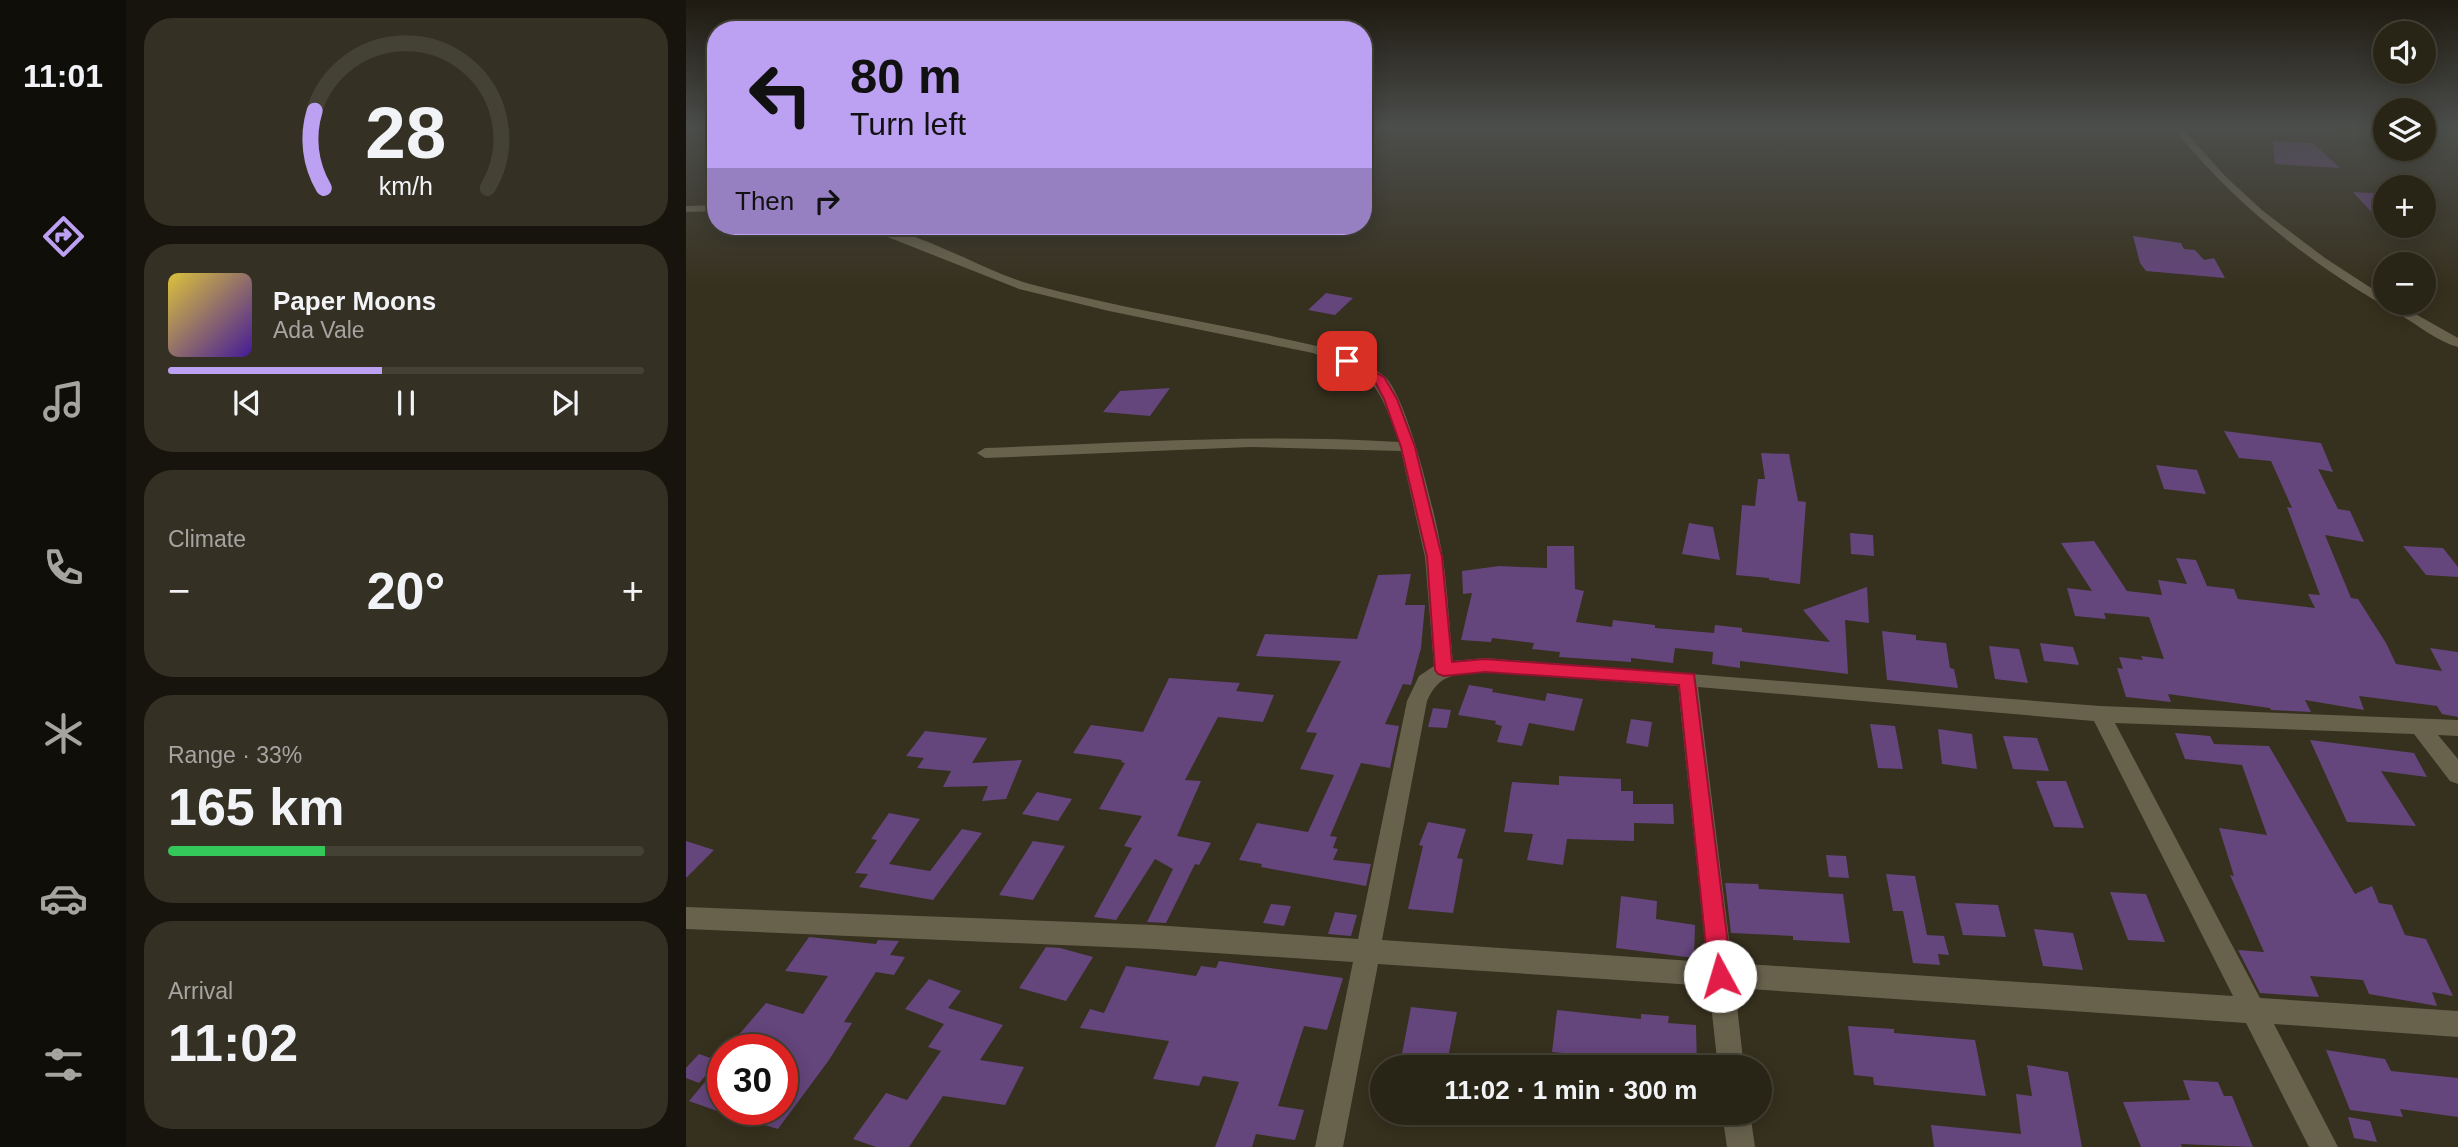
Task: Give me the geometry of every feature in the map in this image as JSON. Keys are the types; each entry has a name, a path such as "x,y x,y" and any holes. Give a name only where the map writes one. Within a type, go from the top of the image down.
{"street":[{"path":"2224,181 2271,221 2373,294"},
{"path":"686,209 707,208"},
{"path":"894,235 1023,286 1109,307 1316,350 1347,361 1380,380 1391,399 1408,447 1434,557 1444,670"},
{"path":"2409,315 2458,343"},
{"path":"985,453 1280,443 1356,442 1408,447"},
{"path":"1329,1147 1417,701 1426,681 1444,670 1485,665 2100,714 2458,728"},
{"path":"1687,679 1729,1055"},
{"path":"2100,714 2324,1147"},
{"path":"2418,725 2458,775"},
{"path":"686,918 1140,937 2458,1024"},
{"path":"1738,1125 1741,1147"}],"building":[{"path":"2353,192 2373,193 2373,214"},
{"path":"2133,236 2181,243 2184,249 2195,250 2204,260 2214,258 2225,278 2146,271 2140,263"},
{"path":"1326,293 1353,298 1335,315 1308,310"},
{"path":"1170,388 1150,416 1103,412 1120,391"},
{"path":"2224,431 2321,443 2333,472 2318,469 2338,509 2350,511 2364,542 2325,535 2351,598 2358,599 2396,664 2442,671 2430,648 2458,652 2458,717 2442,714 2437,706 2359,696 2364,710 2305,700 2311,712 2271,710 2168,694 2171,702 2126,697 2117,668 2123,669 2119,657 2164,659 2149,617 2104,613 2106,619 2075,616 2067,588 2092,591 2061,543 2094,541 2127,591 2162,595 2158,580 2187,584 2176,558 2196,560 2207,586 2234,589 2238,599 2315,608 2308,594 2320,595 2287,507 2292,508 2271,461 2239,458"},
{"path":"1761,453 1789,454 1798,501 1806,502 1800,584 1736,575 1742,505 1755,506 1758,479 1765,479"},
{"path":"2156,465 2197,470 2206,494 2164,489"},
{"path":"1689,523 1713,527 1720,560 1682,554"},
{"path":"1850,533 1873,535 1874,556 1851,554"},
{"path":"1547,546 1574,546 1575,589 1584,591 1576,622 1612,627 1613,620 1655,625 1655,628 1714,633 1715,625 1742,628 1742,632 1830,642 1803,610 1867,587 1869,623 1845,620 1848,674 1740,661 1740,668 1712,664 1713,652 1675,648 1673,663 1631,658 1631,662 1559,657 1560,652 1532,649 1534,643 1492,638 1491,642 1461,640 1472,593 1463,594 1462,571 1499,566 1547,568"},
{"path":"2403,546 2443,548 2458,567 2458,577 2426,575"},
{"path":"1411,574 1405,605 1425,605 1421,648 1411,685 1403,684 1385,724 1399,726 1390,768 1361,763 1330,836 1337,837 1333,848 1338,849 1333,860 1371,864 1366,886 1261,867 1262,864 1239,860 1257,823 1308,832 1334,775 1300,769 1317,733 1306,732 1341,661 1256,656 1265,634 1357,639 1378,575"},
{"path":"1882,631 1916,635 1916,640 1946,643 1950,668 1954,669 1958,688 1887,680"},
{"path":"2040,643 2073,647 2079,665 2044,661"},
{"path":"1989,646 2019,649 2028,683 1995,679"},
{"path":"1169,678 1240,683 1236,691 1274,695 1263,722 1218,717 1185,780 1201,781 1177,836 1211,843 1199,865 1195,864 1166,923 1147,922 1173,869 1155,859 1116,920 1094,917 1132,848 1124,846 1142,816 1099,809 1125,763 1121,762 1122,760 1073,753 1091,725 1143,732"},
{"path":"1469,685 1493,689 1492,692 1545,701 1547,693 1583,699 1574,731 1529,723 1522,746 1497,742 1502,726 1495,724 1496,721 1458,715"},
{"path":"1433,708 1451,710 1447,728 1428,727"},
{"path":"1631,719 1652,722 1648,747 1626,743"},
{"path":"1870,724 1895,726 1903,769 1878,768"},
{"path":"1938,729 1972,734 1977,769 1942,764"},
{"path":"925,731 987,738 972,763 1022,760 1006,799 982,801 988,786 943,787 951,771 917,768 924,758 906,756"},
{"path":"2175,733 2210,736 2214,744 2269,746 2355,894 2372,886 2379,903 2392,905 2405,935 2426,939 2453,996 2432,992 2437,1006 2369,994 2363,980 2310,976 2319,997 2260,993 2238,950 2264,952 2230,875 2234,876 2219,828 2267,835 2242,765 2185,759"},
{"path":"2003,736 2037,738 2049,771 2013,769"},
{"path":"2310,740 2414,753 2427,777 2381,771 2416,826 2347,822"},
{"path":"1559,776 1621,779 1621,791 1633,791 1633,804 1673,804 1674,824 1634,823 1634,841 1567,839 1563,865 1527,860 1533,834 1504,832 1512,782 1559,785"},
{"path":"2036,781 2066,781 2084,828 2054,827"},
{"path":"1037,792 1072,799 1058,821 1022,814"},
{"path":"889,813 920,819 889,864 930,871 962,829 982,833 933,900 859,887 868,874 855,873 877,840 871,839"},
{"path":"1428,822 1466,829 1457,858 1463,859 1453,913 1408,909 1423,846 1419,845"},
{"path":"686,841 714,850 686,878"},
{"path":"1033,841 1065,846 1033,900 999,895"},
{"path":"1826,855 1846,856 1849,878 1829,877"},
{"path":"1886,874 1915,876 1927,935 1944,936 1949,955 1938,954 1940,965 1913,963 1903,911 1893,911"},
{"path":"1725,883 1758,884 1759,889 1843,894 1850,943 1793,940 1793,936 1731,933"},
{"path":"2110,892 2146,894 2165,942 2128,940"},
{"path":"1621,896 1657,901 1656,919 1695,925 1694,958 1616,948"},
{"path":"1955,903 1998,905 2006,937 1963,935"},
{"path":"1271,904 1291,906 1284,926 1263,923"},
{"path":"1335,912 1357,915 1351,936 1328,934"},
{"path":"2034,929 2073,933 2083,970 2043,966"},
{"path":"809,937 876,944 878,940 899,941 890,955 905,957 894,975 876,972 844,1022 852,1023 798,1102 798,1034 739,1034 766,1003 803,1014 828,976 785,971"},
{"path":"1046,947 1093,957 1066,1001 1019,988"},
{"path":"1219,961 1343,978 1327,1030 1304,1026 1278,1106 1304,1110 1295,1140 1256,1134 1252,1147 1215,1147 1239,1082 1203,1076 1199,1086 1153,1079 1169,1041 1080,1028 1090,1009 1104,1013 1126,966 1196,976 1201,966 1216,968"},
{"path":"929,979 961,991 948,1008 1003,1025 980,1060 1024,1067 1005,1105 943,1096 909,1147 876,1147 853,1139 886,1093 907,1100 941,1051 928,1047 944,1024 905,1009"},
{"path":"1411,1007 1457,1012 1449,1055 1402,1055"},
{"path":"1557,1010 1641,1019 1641,1014 1669,1016 1668,1023 1696,1025 1697,1055 1563,1055 1552,1052"},
{"path":"1848,1026 1975,1040 1986,1096 1874,1085 1873,1077 1854,1075"},
{"path":"2326,1050 2385,1059 2391,1071 2458,1078 2458,1117 2400,1109 2403,1117 2350,1110"},
{"path":"699,1054 707,1057 707,1074 699,1083 686,1078 686,1068"},
{"path":"2027,1065 2068,1072 2082,1147 1934,1147 1931,1125 2021,1134 2016,1094 2032,1096"},
{"path":"707,1080 707,1107 689,1101"},
{"path":"2183,1080 2218,1082 2224,1096 2232,1096 2253,1147 2181,1144 2182,1147 2141,1147 2123,1102 2190,1100"},
{"path":"2348,1117 2370,1121 2377,1142 2354,1138"},
{"path":"765,1125 781,1125 778,1129"}],"route":[{"path":"1347,361 1380,380 1391,399 1408,447 1434,557 1444,670 1485,665 1687,679 1720,976"}]}
